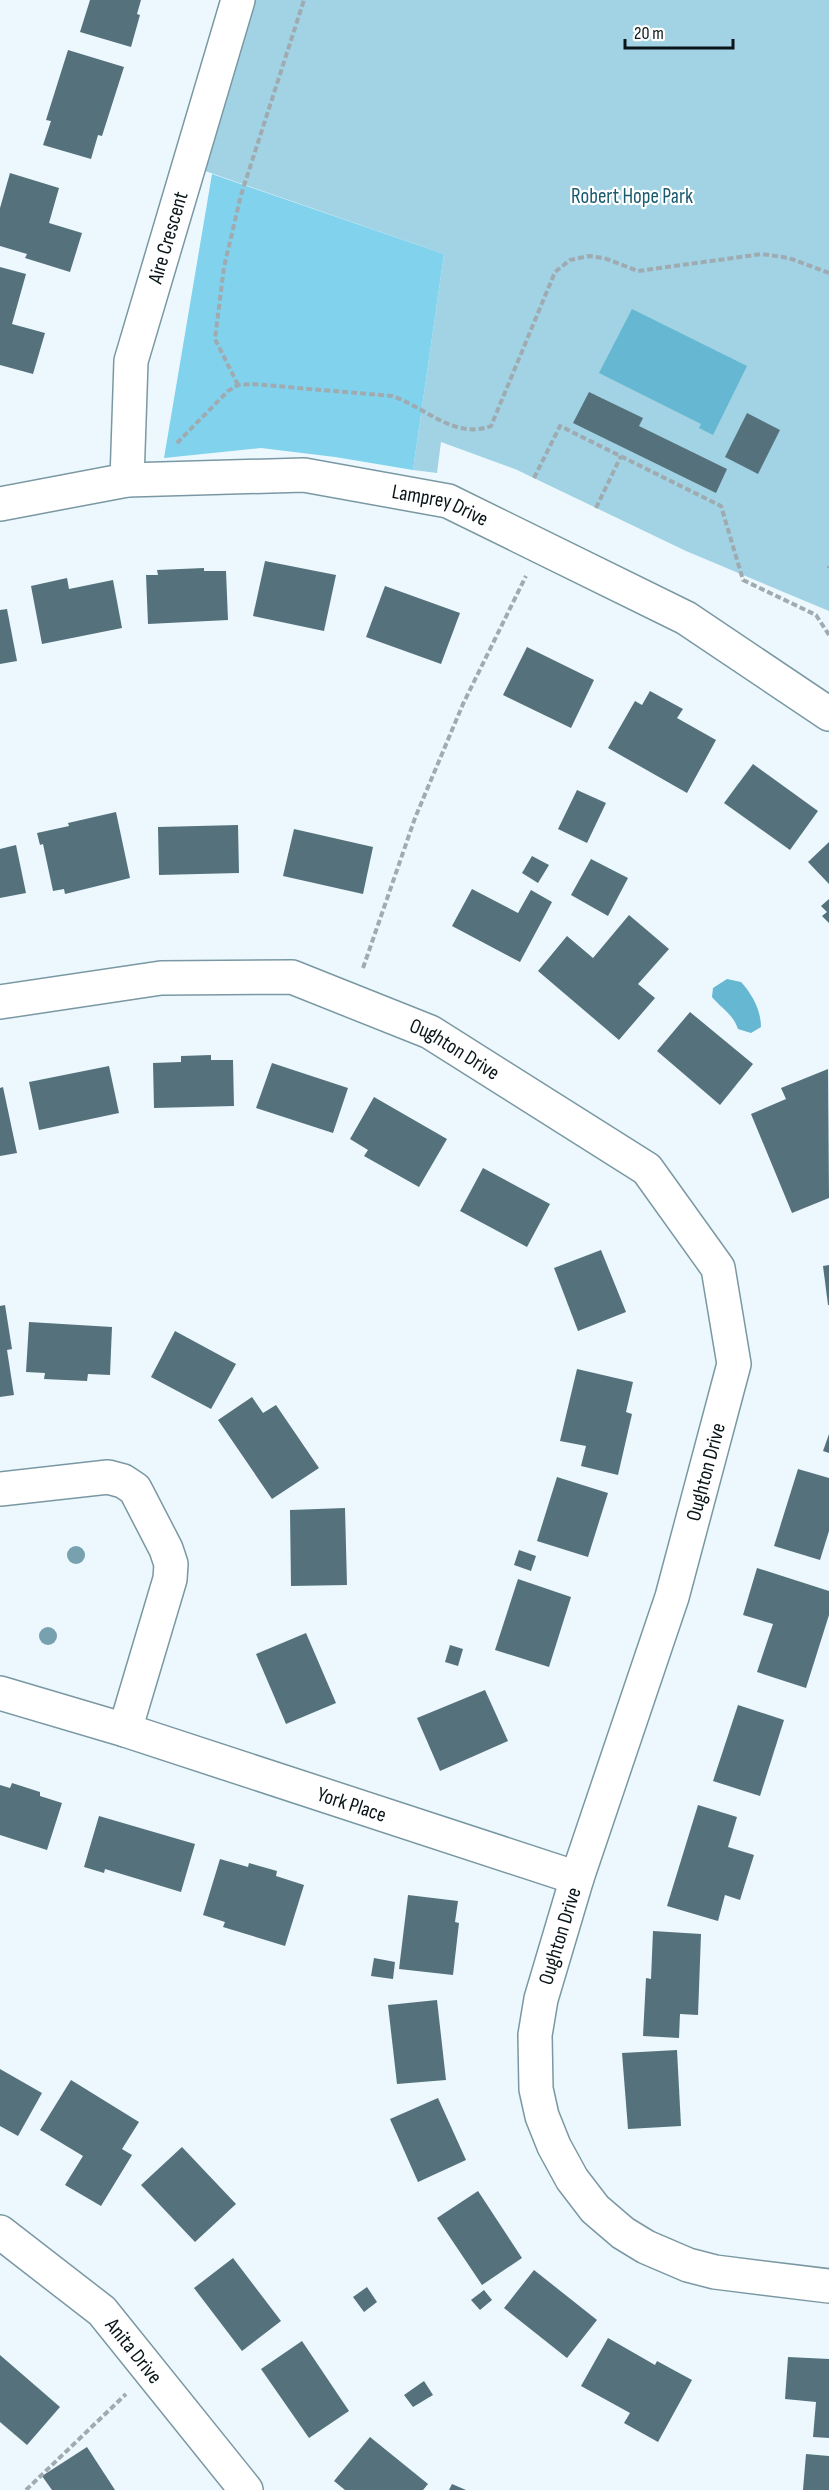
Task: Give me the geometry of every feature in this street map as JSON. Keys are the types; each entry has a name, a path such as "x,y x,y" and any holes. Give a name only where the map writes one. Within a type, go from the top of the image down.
{"street":[{"name":"Aire Crescent","path":"127,480 131,361 238,0"},
{"name":"Lamprey Drive","path":"0,504 127,480 304,474 448,501 686,618 829,714"},
{"name":"Oughton Drive","path":"0,1002 161,978 292,977 430,1032 647,1169 718,1268 734,1364 672,1597 577,1878 541,1999 535,2035 536,2089 542,2116 554,2146 572,2179 595,2209 623,2233 665,2257 715,2272 829,2286"},
{"path":"0,1489 108,1477 123,1481 135,1489 166,1549 171,1564 170,1579 125,1730"},
{"name":"York Place","path":"0,1693 125,1730 577,1878"},
{"name":"Anita Drive","path":"0,2232 102,2311 246,2490"}],"path":[{"path":"238,385 215,339 224,267 242,195 304,0"},
{"path":"177,443 228,391 238,385 252,384 392,396 410,402 442,422 462,429 479,431 491,426 555,272 570,260 590,256 604,258 638,271 762,254 789,258 829,273"},
{"path":"534,478 560,426 721,506 743,579 816,615 829,634"},
{"path":"596,507 621,456"},
{"path":"352,1001 415,818 463,704 540,546"},
{"path":"26,2490 148,2369"}],"green space":[{"name":"Robert Hope Park","path":"249,0 829,0 829,611 686,551 515,469 441,442 437,473 413,470 444,254 188,165"}],"shaded area":[{"path":"212,174 444,254 413,470 261,448 164,458"},
{"path":"632,309 747,366 713,435 699,428 701,424 599,373"},
{"path":"727,979 741,982 755,1003 761,1027 751,1033 738,1029 730,1015 712,997 713,988"}],"building":[{"path":"90,0 141,0 137,14 140,15 131,47 80,32"},
{"path":"68,50 124,67 102,136 98,135 91,159 43,145 51,121 46,120"},
{"path":"10,173 59,188 49,223 82,233 70,272 25,258 27,254 0,246 0,208"},
{"path":"0,267 26,274 12,324 45,333 33,374 0,365"},
{"path":"589,392 643,418 639,426 727,469 716,493 573,423"},
{"path":"747,413 780,430 758,474 725,457"},
{"path":"265,561 336,575 324,631 253,616"},
{"path":"204,568 204,571 226,571 228,620 148,624 146,575 158,575 157,570"},
{"path":"67,578 69,589 113,580 122,628 42,644 31,586"},
{"path":"385,586 460,613 441,664 366,637"},
{"path":"7,609 17,661 0,664 0,610"},
{"path":"527,647 594,680 571,728 503,695"},
{"path":"650,691 683,709 677,718 716,740 687,793 608,748 635,701 642,705"},
{"path":"753,764 818,811 790,850 724,803"},
{"path":"577,790 606,803 587,843 558,829"},
{"path":"116,812 130,878 65,894 64,889 53,891 43,844 40,845 37,833"},
{"path":"238,825 239,873 159,875 158,827"},
{"path":"294,829 373,847 363,894 283,876"},
{"path":"829,842 829,884 808,862"},
{"path":"16,845 26,893 0,898 0,849"},
{"path":"532,856 549,865 538,883 522,873"},
{"path":"591,859 628,878 608,916 571,895"},
{"path":"472,889 518,913 531,890 552,902 520,962 452,926"},
{"path":"829,899 829,923 822,916 827,912 821,906"},
{"path":"629,915 669,949 638,984 655,998 619,1040 538,971 567,936 593,958"},
{"path":"690,1012 753,1064 720,1105 657,1051"},
{"path":"211,1055 211,1060 233,1060 234,1106 154,1108 153,1063 181,1062 181,1056"},
{"path":"272,1063 348,1088 333,1133 256,1108"},
{"path":"109,1066 119,1113 39,1130 29,1082"},
{"path":"828,1069 829,1198 792,1213 751,1114 786,1099 781,1088"},
{"path":"3,1087 17,1153 0,1156 0,1088"},
{"path":"374,1097 447,1139 419,1187 364,1156 368,1150 350,1139"},
{"path":"483,1168 550,1204 527,1247 460,1211"},
{"path":"601,1250 626,1312 578,1331 554,1268"},
{"path":"829,1265 829,1305 828,1305 823,1266"},
{"path":"5,1305 12,1349 7,1350 14,1395 0,1397 0,1306"},
{"path":"29,1322 112,1327 110,1375 88,1374 87,1381 44,1379 45,1373 26,1372"},
{"path":"175,1331 236,1364 211,1409 151,1377"},
{"path":"577,1369 633,1382 626,1412 632,1414 618,1475 581,1466 586,1446 560,1441"},
{"path":"252,1397 263,1413 276,1405 319,1468 272,1499 218,1420"},
{"path":"829,1434 829,1453 823,1451"},
{"path":"798,1469 829,1478 829,1531 820,1560 774,1546"},
{"path":"557,1477 608,1493 588,1557 537,1541"},
{"path":"345,1508 347,1585 291,1586 290,1510"},
{"path":"519,1550 536,1556 531,1571 514,1565"},
{"path":"757,1568 829,1591 829,1615 806,1688 757,1672 773,1624 743,1615"},
{"path":"518,1579 571,1597 549,1667 495,1650"},
{"path":"306,1633 336,1703 286,1724 256,1654"},
{"path":"450,1645 463,1649 458,1666 445,1662"},
{"path":"485,1690 508,1741 440,1771 417,1718"},
{"path":"738,1705 784,1720 760,1796 713,1781"},
{"path":"12,1783 40,1792 40,1796 62,1803 47,1850 0,1835 0,1785 10,1788"},
{"path":"698,1805 737,1817 728,1847 754,1855 740,1900 725,1895 718,1921 667,1906"},
{"path":"99,1816 195,1844 181,1892 105,1869 104,1873 84,1867"},
{"path":"220,1859 248,1867 249,1863 277,1871 276,1876 304,1885 285,1946 223,1927 225,1922 203,1915"},
{"path":"408,1895 458,1901 455,1922 459,1923 453,1975 399,1969"},
{"path":"653,1931 701,1934 698,2015 680,2014 679,2038 643,2036 646,1978 651,1979"},
{"path":"374,1958 395,1962 393,1979 371,1976"},
{"path":"437,2000 446,2080 397,2084 388,2005"},
{"path":"677,2050 681,2126 628,2129 622,2053"},
{"path":"0,2069 42,2093 18,2136 0,2126"},
{"path":"71,2080 139,2122 122,2149 132,2155 101,2206 65,2185 83,2156 40,2130"},
{"path":"438,2098 466,2160 418,2182 390,2119"},
{"path":"182,2147 236,2204 195,2242 141,2185"},
{"path":"478,2191 522,2258 482,2285 437,2218"},
{"path":"233,2258 281,2321 242,2351 194,2288"},
{"path":"534,2270 597,2320 567,2358 504,2308"},
{"path":"367,2287 377,2302 364,2312 353,2297"},
{"path":"484,2290 492,2300 480,2310 471,2300"},
{"path":"608,2338 655,2365 657,2361 692,2380 658,2442 624,2423 630,2413 581,2386"},
{"path":"302,2341 349,2411 309,2438 261,2369"},
{"path":"0,2355 60,2407 27,2445 0,2422"},
{"path":"788,2357 829,2359 829,2438 813,2437 816,2402 785,2399"},
{"path":"424,2381 433,2395 413,2407 404,2395"},
{"path":"370,2437 428,2484 423,2490 345,2490 334,2481"},
{"path":"87,2447 115,2490 52,2490 42,2476"},
{"path":"806,2454 829,2456 829,2490 803,2490"},
{"path":"452,2484 466,2490 449,2490"}]}
